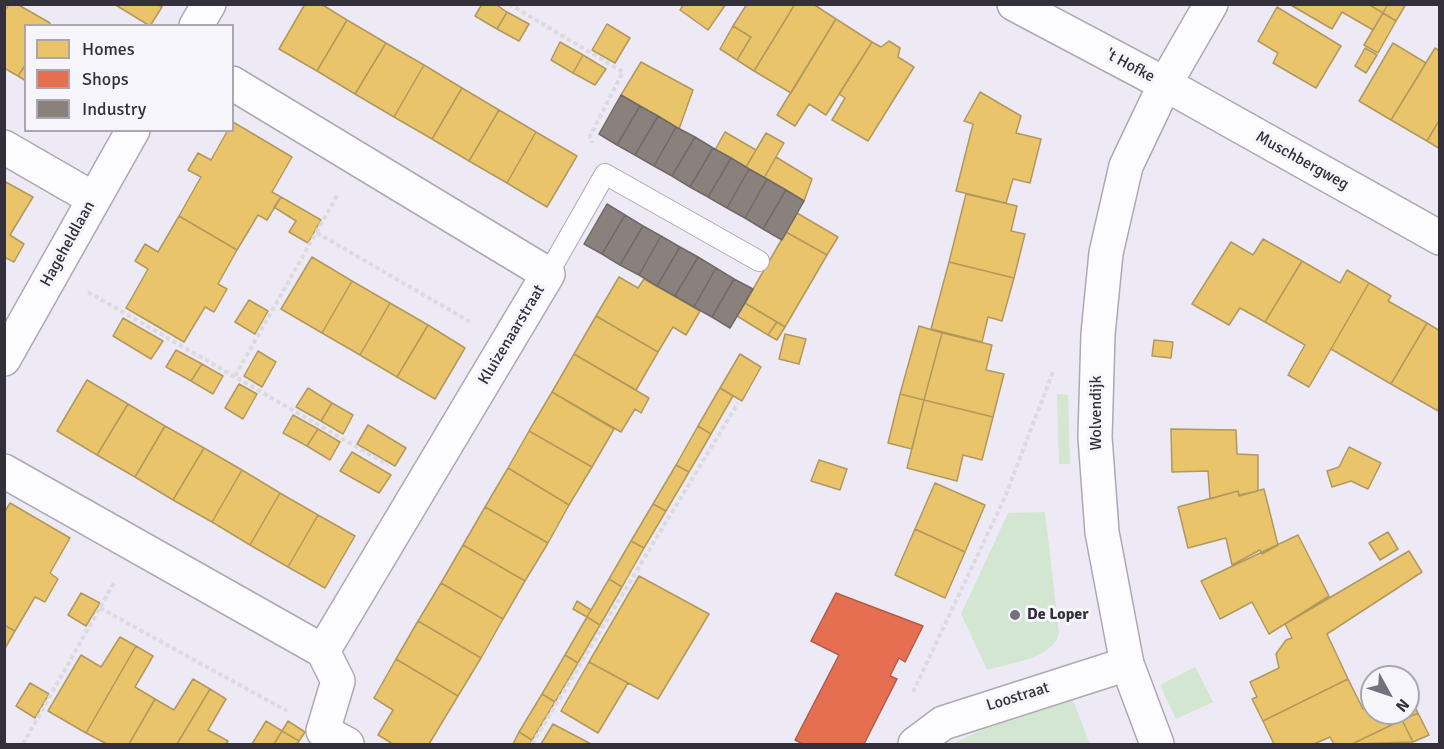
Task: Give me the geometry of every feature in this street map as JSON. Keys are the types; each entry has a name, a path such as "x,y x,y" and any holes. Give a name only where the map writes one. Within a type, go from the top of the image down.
{"street":[{"path":"197,24 208,4"},
{"name":"'t Hofke","path":"1014,4 1165,84 1211,4"},
{"name":"Kluizenaarstraat","path":"234,84 548,274 323,651"},
{"name":"Muschbergweg","path":"1165,84 1440,238"},
{"name":"Wolvendijk","path":"1157,744 1127,664 1102,532 1095,436 1098,334 1106,253 1126,166 1165,84"},
{"name":"Hageheldlaan","path":"4,359 132,132"},
{"path":"4,147 94,199"},
{"path":"4,471 323,651 338,681 335,738"},
{"name":"Loostraat","path":"915,744 942,723 1127,664"}],"lane":[{"path":"548,274 605,174 759,261"}],"path":[{"path":"509,4 623,72 590,136 605,174"},
{"path":"235,376 358,159"},
{"path":"317,233 507,343"},
{"path":"52,272 422,485"},
{"path":"911,696 1005,496 1054,369 1098,334"},
{"path":"532,744 738,403"},
{"path":"23,744 136,544"},
{"path":"100,608 335,738"}],"green space":[{"path":"1057,394 1068,395 1070,464 1059,464"},
{"path":"1045,512 1059,633 1055,642 1040,654 987,670 961,614 1008,513"},
{"path":"1195,667 1213,702 1176,719 1160,685"},
{"path":"1073,700 1090,744 952,744 984,729"}],"building: Homes":[{"path":"9,4 17,4 50,23 24,24 24,67 18,76 4,68 4,12"},
{"path":"114,4 157,4 162,7 151,24 147,24"},
{"path":"305,4 321,4 347,20 317,71 279,49"},
{"path":"482,4 495,4 507,12 497,29 475,16"},
{"path":"684,4 726,4 708,30 680,10"},
{"path":"747,4 795,4 754,71 737,60 751,37 733,26"},
{"path":"795,4 813,4 836,19 791,93 754,71"},
{"path":"1289,4 1368,4 1383,13 1373,30 1342,12 1332,29"},
{"path":"1368,4 1388,4 1383,13"},
{"path":"1388,4 1406,4 1396,21 1383,13"},
{"path":"1277,7 1341,46 1316,88 1273,63 1278,53 1258,41"},
{"path":"507,12 529,24 519,41 497,29"},
{"path":"1383,13 1396,21 1378,53 1364,45"},
{"path":"836,19 872,42 826,115 809,104 795,126 777,115"},
{"path":"347,20 386,43 355,94 317,71"},
{"path":"607,24 630,38 615,63 592,50"},
{"path":"733,26 751,37 737,60 720,49"},
{"path":"889,41 900,48 898,57 914,67 868,141 832,120 845,98 839,94 872,42 881,47"},
{"path":"560,42 583,55 573,73 551,60"},
{"path":"386,43 424,65 394,117 355,94"},
{"path":"1393,43 1426,63 1391,120 1359,101"},
{"path":"1365,48 1377,55 1366,73 1355,66"},
{"path":"1435,48 1440,51 1440,119 1427,141 1391,120"},
{"path":"583,55 606,69 595,85 573,73"},
{"path":"641,62 693,90 679,129 621,95"},
{"path":"424,65 462,88 432,139 394,117"},
{"path":"24,67 24,80 18,76"},
{"path":"462,88 499,110 469,161 432,139"},
{"path":"980,92 1021,116 1016,133 1041,139 1030,183 1013,179 1006,203 956,191 973,124 964,121"},
{"path":"499,110 536,132 507,183 469,161"},
{"path":"1440,119 1440,149 1427,141"},
{"path":"234,123 292,157 272,192 281,197 267,220 258,215 237,250 179,216 201,177 188,170 198,153 211,160 227,132 234,132"},
{"path":"536,132 577,156 547,207 507,183"},
{"path":"725,132 756,150 746,167 715,150"},
{"path":"766,133 784,143 764,178 746,167"},
{"path":"776,157 812,179 804,201 764,178"},
{"path":"4,181 33,197 10,235 24,244 14,262 4,257"},
{"path":"966,194 1017,206 1011,231 1025,234 1014,278 949,262"},
{"path":"281,197 321,220 308,243 289,232 296,221 274,207"},
{"path":"797,213 838,237 827,255 786,232"},
{"path":"179,216 237,250 218,284 227,289 214,312 205,307 184,342 126,308 148,269 135,261 145,244 158,252"},
{"path":"786,232 827,255 785,327 745,303"},
{"path":"1263,239 1302,261 1265,322 1240,308 1229,325 1192,304 1231,242 1253,255"},
{"path":"312,257 352,281 322,333 281,309"},
{"path":"1302,261 1340,283 1347,270 1369,283 1309,387 1288,375 1305,345 1265,322"},
{"path":"949,262 1014,278 1002,321 988,317 982,342 931,329"},
{"path":"619,277 638,288 644,279 700,311 686,335 673,327 658,352 596,316"},
{"path":"352,281 390,303 360,355 322,333"},
{"path":"1369,283 1391,296 1388,301 1427,323 1391,384 1331,349"},
{"path":"249,300 268,311 255,334 235,322"},
{"path":"390,303 428,325 397,377 360,355"},
{"path":"745,303 777,322 768,335 737,316"},
{"path":"596,316 658,352 636,390 574,354"},
{"path":"123,318 163,341 151,359 113,336"},
{"path":"777,322 785,327 777,340 768,335"},
{"path":"1427,323 1440,331 1440,412 1391,384"},
{"path":"428,325 465,348 435,399 397,377"},
{"path":"919,326 942,333 924,400 900,394"},
{"path":"942,333 992,345 986,370 1004,374 993,417 924,400"},
{"path":"785,334 806,339 799,364 779,359"},
{"path":"1154,340 1173,342 1171,358 1152,356"},
{"path":"176,350 202,364 191,381 166,367"},
{"path":"258,351 276,362 262,387 244,376"},
{"path":"574,354 649,398 641,413 635,409 621,432 552,392"},
{"path":"740,354 761,367 742,401 720,388"},
{"path":"202,364 223,376 213,394 191,381"},
{"path":"87,380 128,404 97,455 57,431"},
{"path":"239,384 257,394 243,419 225,408"},
{"path":"308,388 332,403 321,421 296,407"},
{"path":"720,388 733,396 711,434 698,426"},
{"path":"552,392 614,429 592,467 529,431"},
{"path":"900,394 924,400 912,449 888,443"},
{"path":"924,400 993,417 982,460 963,455 957,481 907,468"},
{"path":"332,403 353,415 343,434 321,421"},
{"path":"128,404 165,426 135,477 97,455"},
{"path":"293,415 318,429 307,446 283,433"},
{"path":"368,425 406,448 395,466 357,444"},
{"path":"165,426 204,448 173,500 135,477"},
{"path":"698,426 711,434 689,472 676,465"},
{"path":"318,429 340,442 330,460 307,446"},
{"path":"1171,429 1236,430 1237,454 1258,455 1258,491 1239,495 1238,491 1210,499 1208,471 1172,472"},
{"path":"529,431 592,467 569,505 508,468"},
{"path":"1349,447 1381,463 1368,489 1351,481 1332,487 1327,471 1339,467"},
{"path":"204,448 242,470 212,522 173,500"},
{"path":"352,452 391,475 379,493 340,471"},
{"path":"819,460 847,469 840,490 811,481"},
{"path":"676,465 689,472 666,511 653,504"},
{"path":"508,468 569,505 548,543 485,507"},
{"path":"242,470 280,493 250,545 212,522"},
{"path":"935,483 985,505 965,552 915,529"},
{"path":"1264,489 1278,545 1262,554 1260,550 1232,565 1226,538 1188,548 1178,507 1238,491 1239,496"},
{"path":"280,493 318,515 288,567 250,545"},
{"path":"10,503 70,538 50,573 58,579 45,602 35,597 15,631 4,625 4,513"},
{"path":"653,504 666,511 644,548 631,541"},
{"path":"485,507 548,543 525,581 463,545"},
{"path":"318,515 355,536 325,588 288,567"},
{"path":"915,529 965,552 945,598 895,575"},
{"path":"1388,532 1398,549 1380,560 1369,543"},
{"path":"1298,535 1329,596 1269,634 1252,602 1220,619 1201,581"},
{"path":"631,541 644,548 622,587 609,579"},
{"path":"463,545 525,581 503,619 441,583"},
{"path":"1409,551 1422,572 1327,634 1348,679 1263,721 1252,699 1257,697 1250,682 1279,668 1276,654 1286,640 1292,638 1285,624"},
{"path":"639,576 709,614 658,699 589,662"},
{"path":"609,579 622,587 600,625 587,617"},
{"path":"441,583 503,619 481,658 418,621"},
{"path":"81,593 100,603 86,626 68,615"},
{"path":"577,601 591,610 587,617 573,609"},
{"path":"587,617 600,625 578,663 565,655"},
{"path":"418,621 481,658 458,696 396,659"},
{"path":"4,625 15,631 4,650"},
{"path":"120,637 136,646 86,733 48,711 81,655 101,667"},
{"path":"136,646 153,656 135,687 155,699 129,744 107,744 86,733"},
{"path":"565,655 578,663 555,702 542,694"},
{"path":"396,659 458,696 429,744 393,744 378,735 393,710 374,698"},
{"path":"589,662 628,683 598,733 561,711"},
{"path":"193,679 210,689 177,744 129,744 155,699 174,710"},
{"path":"1348,679 1360,703 1360,725 1392,725 1352,744 1334,744 1330,737 1314,744 1274,744 1263,721"},
{"path":"30,683 49,694 35,718 16,706"},
{"path":"210,689 226,699 208,730 228,741 226,744 177,744"},
{"path":"542,694 555,702 532,740 519,732"},
{"path":"1420,717 1429,735 1413,742 1404,725 1420,725"},
{"path":"266,721 282,731 274,744 252,744"},
{"path":"288,721 305,732 299,741 282,731"},
{"path":"553,724 591,744 541,744"},
{"path":"1392,725 1404,725 1413,742 1352,744"},
{"path":"282,731 299,741 297,744 274,744"},
{"path":"519,732 532,740 530,744 513,744"}],"building: Shops":[{"path":"836,593 923,626 905,662 899,658 890,676 897,679 864,744 803,744 795,740 839,655 811,641"}],"building: Industry":[{"path":"621,95 640,106 617,145 599,134"},
{"path":"640,106 658,116 635,155 617,145"},
{"path":"658,116 676,127 654,166 635,155"},
{"path":"676,127 695,137 672,176 654,166"},
{"path":"695,137 713,148 690,187 672,176"},
{"path":"713,148 731,158 708,197 690,187"},
{"path":"731,158 749,169 727,208 708,197"},
{"path":"749,169 767,179 745,218 727,208"},
{"path":"767,179 786,190 763,229 745,218"},
{"path":"786,190 804,201 782,240 763,229"},
{"path":"607,204 625,215 602,254 584,244"},
{"path":"625,215 643,226 620,265 602,254"},
{"path":"643,226 661,236 639,275 620,265"},
{"path":"661,236 680,247 657,286 639,275"},
{"path":"680,247 698,257 675,296 657,286"},
{"path":"698,257 716,268 694,307 675,296"},
{"path":"716,268 734,279 712,317 694,307"},
{"path":"734,279 753,289 730,328 712,317"}],"place":[{"name":"De Loper","path":"1015,615"}]}
